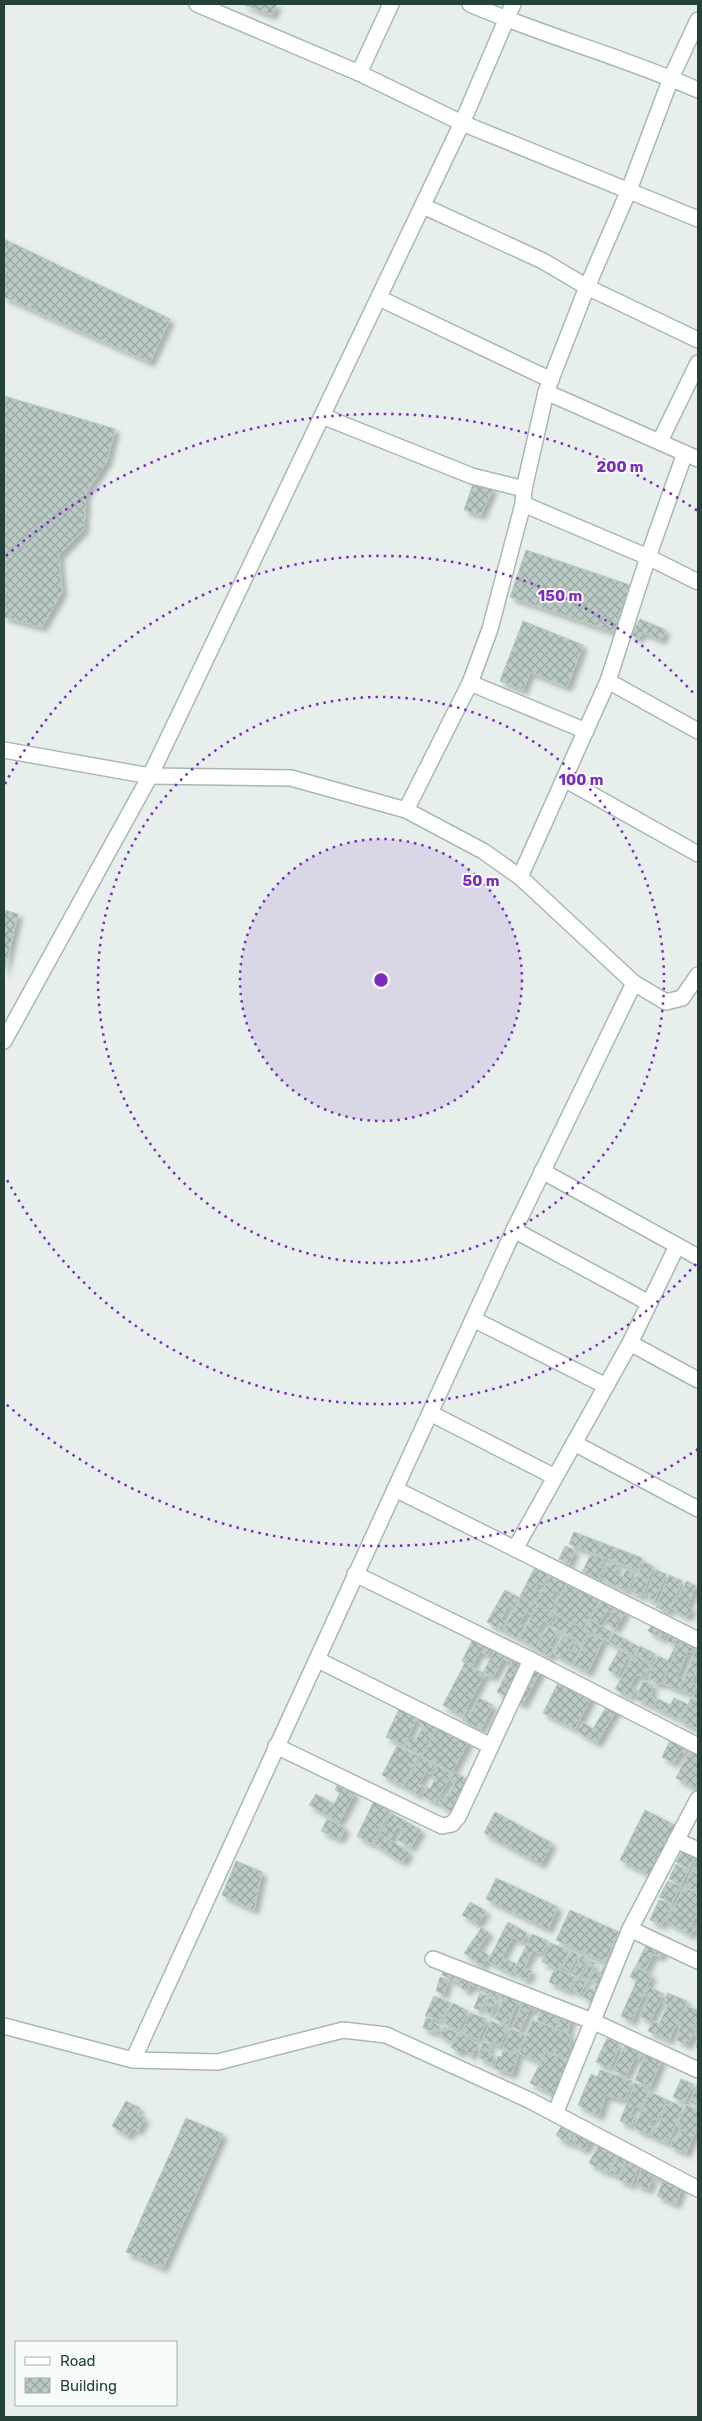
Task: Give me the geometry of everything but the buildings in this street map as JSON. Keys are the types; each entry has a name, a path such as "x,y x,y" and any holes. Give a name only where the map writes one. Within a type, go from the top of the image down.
{"street":[{"path":"197,4 360,73 462,124 698,219"},
{"path":"360,73 391,4"},
{"path":"470,4 506,20 671,78 698,90"},
{"path":"4,1041 8,1024 150,776 462,124 513,4"},
{"path":"406,810 470,683 490,629 548,386 587,287 629,190 671,78 698,20"},
{"path":"423,206 543,262 587,287 698,340"},
{"path":"379,298 548,386 692,456 648,557 608,681 520,877"},
{"path":"660,441 698,363"},
{"path":"322,416 523,496 698,582"},
{"path":"608,681 698,731"},
{"path":"470,683 586,731"},
{"path":"4,750 150,776 290,778 406,810 483,851 520,877 634,982 666,1002 682,998 698,975"},
{"path":"564,779 698,854"},
{"path":"133,2060 276,1746 318,1660 394,1488 514,1230 634,982"},
{"path":"542,1171 698,1258"},
{"path":"514,1230 649,1303"},
{"path":"515,1549 630,1342 677,1246"},
{"path":"473,1319 606,1386"},
{"path":"630,1342 698,1380"},
{"path":"430,1413 555,1477"},
{"path":"574,1443 698,1509"},
{"path":"394,1488 698,1640"},
{"path":"355,1574 531,1660 698,1746"},
{"path":"318,1660 491,1746"},
{"path":"276,1746 442,1826 452,1824 458,1817 531,1660"},
{"path":"555,2114 630,1929 698,1799"},
{"path":"676,1840 698,1850"},
{"path":"630,1929 698,1961"},
{"path":"434,1959 592,2021 698,2070"},
{"path":"4,2026 133,2060 218,2062 342,2030 386,2035 555,2114 698,2189"}]}
